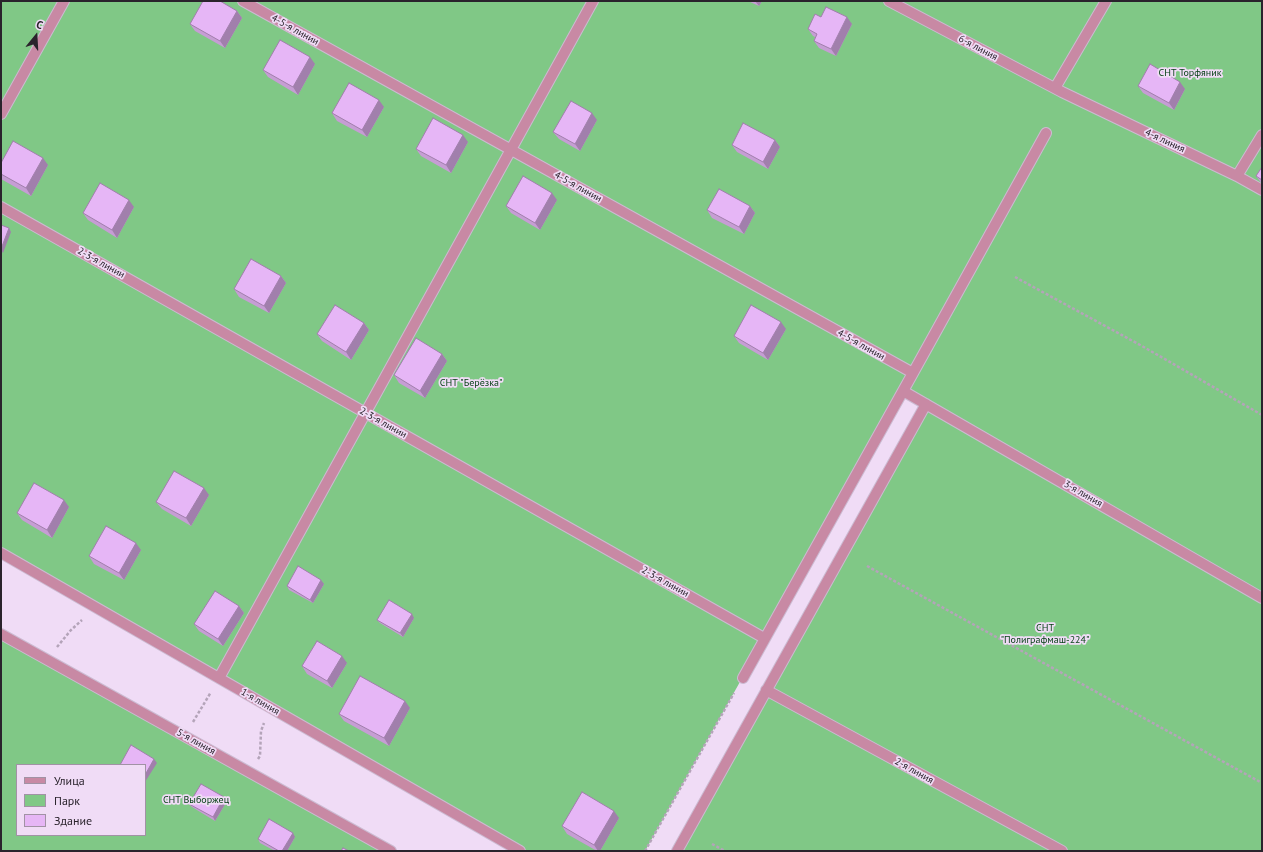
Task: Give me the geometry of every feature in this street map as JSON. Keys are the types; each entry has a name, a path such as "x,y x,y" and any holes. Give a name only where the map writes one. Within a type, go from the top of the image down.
{"street":[{"path":"1,114 64,1"},
{"name":"4-5-я линии","path":"243,1 913,373"},
{"path":"219,678 594,1"},
{"name":"6-я линия","path":"890,1 1066,94"},
{"path":"1056,88 1106,1"},
{"name":"4-я линия","path":"1066,94 1237,176 1262,190"},
{"path":"742,678 1046,133"},
{"path":"1237,176 1262,135"},
{"name":"2-3-я линии","path":"1,207 764,638"},
{"name":"3-я линия","path":"903,390 1262,598"},
{"path":"677,851 926,404"},
{"name":"1-я линия","path":"1,553 520,851"},
{"name":"5-я линия","path":"1,634 392,851"},
{"name":"2-я линия","path":"766,690 1062,851"}],"path":[{"path":"1015,277 1142,346 1262,415"},
{"path":"867,566 1262,783"},
{"path":"48,660 71,630 97,608"},
{"path":"184,736 219,678"},
{"path":"645,851 742,678"},
{"path":"244,769 256,762 260,756 261,731 263,723 277,712"},
{"path":"712,844 725,851"}],"green space":[{"name":"СНТ \"Берёзка\"","path":"1,1 1262,1 1262,851 677,851 929,405 905,388 645,851 520,851 1,553"},
{"name":"СНТ Выборжец","path":"1,634 392,851 1,851"}],"building":[{"path":"203,1 220,1 237,11 220,41 190,24"},
{"path":"826,7 847,17 831,49 814,41 817,34 808,29 815,14 821,17"},
{"path":"280,40 310,57 293,87 263,70"},
{"path":"1150,64 1180,82 1169,103 1138,86"},
{"path":"349,83 379,100 362,130 332,113"},
{"path":"571,101 592,113 575,144 553,132"},
{"path":"433,118 463,135 446,165 416,149"},
{"path":"743,123 775,140 763,162 732,145"},
{"path":"13,141 43,158 26,188 1,174 1,163"},
{"path":"1262,167 1262,180 1256,176"},
{"path":"523,176 552,193 535,223 506,206"},
{"path":"100,183 129,200 112,230 83,213"},
{"path":"719,189 750,206 739,227 707,210"},
{"path":"1,225 9,228 1,249"},
{"path":"251,259 281,276 264,306 234,289"},
{"path":"335,305 364,323 346,352 317,334"},
{"path":"751,305 781,322 763,353 734,336"},
{"path":"416,338 442,354 420,391 394,375"},
{"path":"174,471 204,488 186,518 156,502"},
{"path":"34,483 64,500 47,530 17,513"},
{"path":"106,526 136,543 119,573 89,556"},
{"path":"298,566 321,580 310,600 287,586"},
{"path":"215,591 239,606 218,639 194,624"},
{"path":"389,600 412,614 400,633 377,620"},
{"path":"317,641 342,656 327,681 302,666"},
{"path":"360,676 405,701 384,738 339,714"},
{"path":"131,745 154,759 146,773 146,764 121,764"},
{"path":"201,784 224,797 213,817 189,804"},
{"path":"582,792 614,811 594,845 562,826"},
{"path":"269,819 293,833 282,851 279,851 258,839"},
{"path":"343,848 349,851 341,851"}],"park label":[{"name":"СНТ Торфяник","path":"1190,73"},
{"name":"СНТ \"Полиграфмаш-224\"","path":"1045,634"}]}
